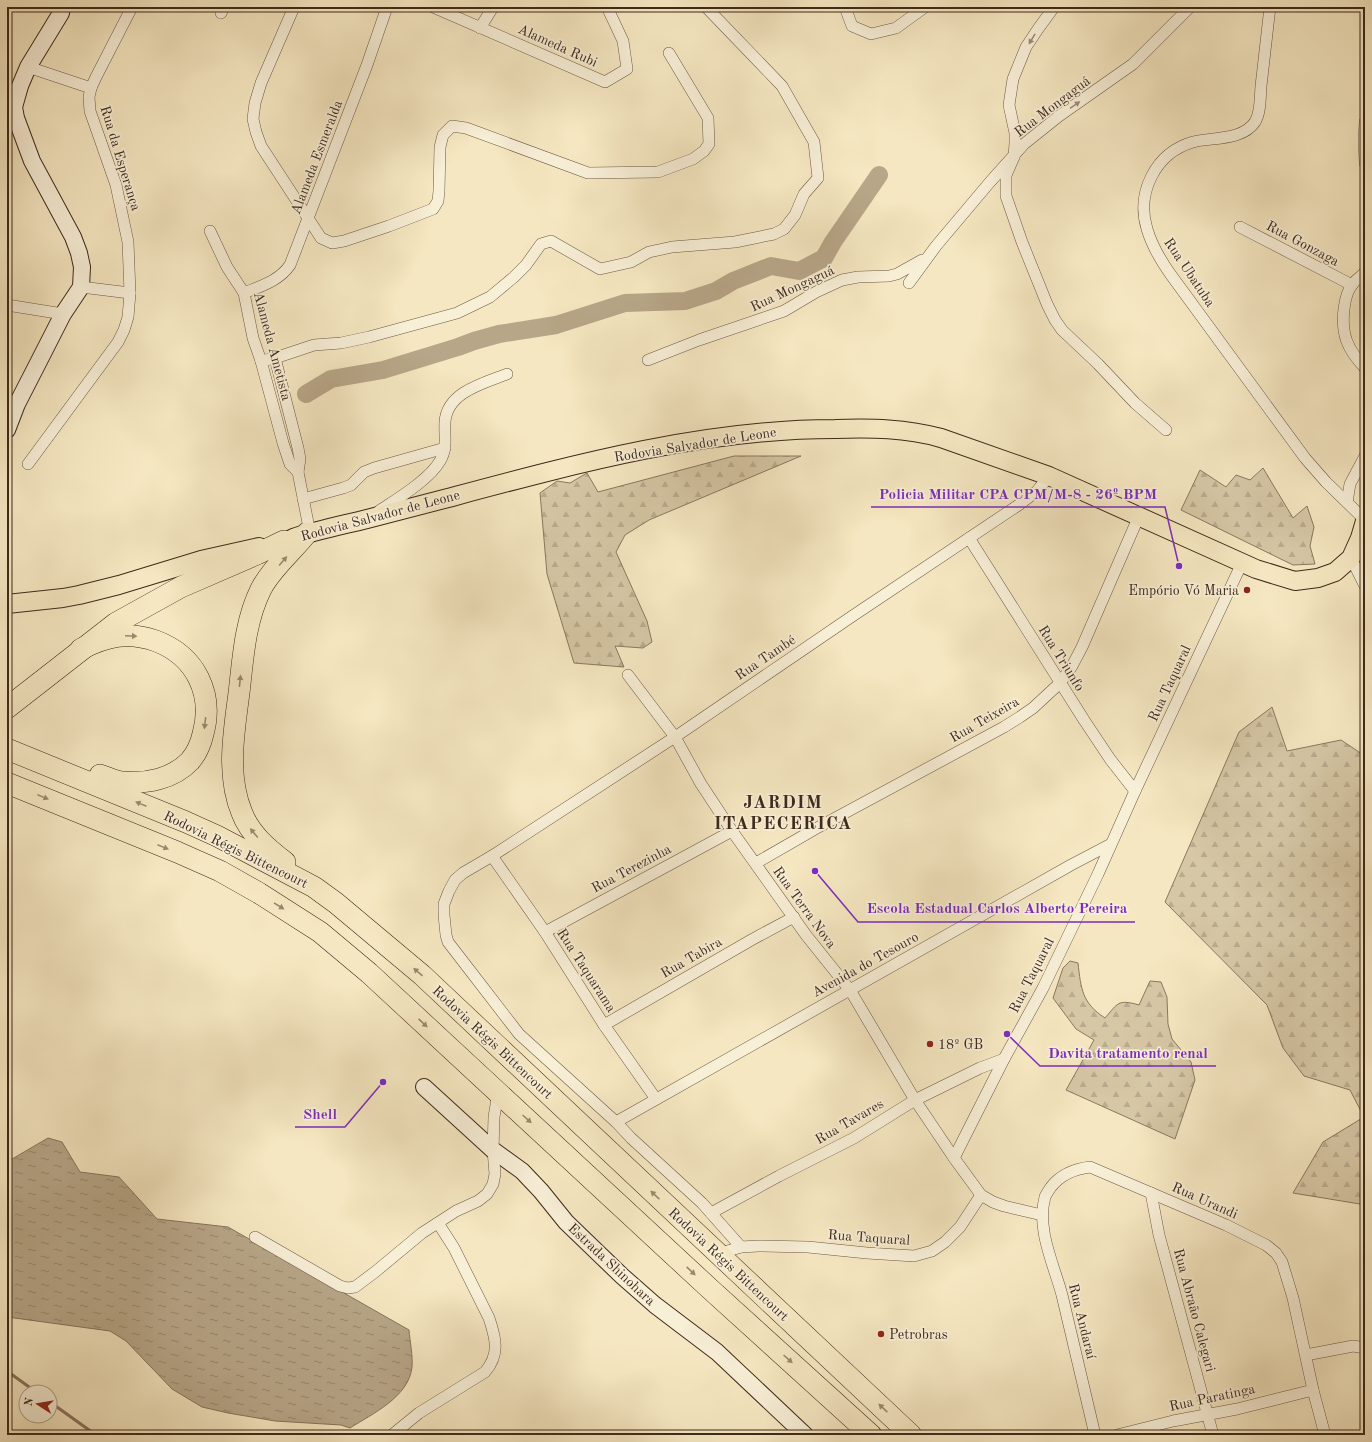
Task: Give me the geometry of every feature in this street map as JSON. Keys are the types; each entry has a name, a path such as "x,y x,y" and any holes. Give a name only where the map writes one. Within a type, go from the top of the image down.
{"highway":[{"path":"309,533 267,579 250,617 241,670 234,736 233,762 236,797 250,828 269,849 296,870 314,887"},
{"path":"7,708 116,623 181,587 284,541"},
{"path":"7,745 122,782 157,781 190,762 202,739 206,726 206,711 202,685 191,665 183,656 162,644 134,635 117,636 95,642 81,649"},
{"name":"Rodovia Régis Bittencourt","path":"7,749 186,822 217,836 314,887 422,975 911,1435"},
{"name":"Rodovia Régis Bittencourt","path":"7,783 220,871 320,932 369,973 871,1435"}],"main road":[{"name":"Rodovia Salvador de Leone","path":"7,604 79,595 119,585 200,560 284,541 309,533 590,461 680,444 772,431 894,429 924,434 1049,476 1242,563 1267,573 1295,580 1318,578 1335,572 1351,558 1360,538 1365,520"}],"street":[{"path":"7,430 12,403 63,314 81,287 82,267 73,237 32,161 11,101 20,86 28,67 61,13 62,7"},
{"name":"Rua da Esperança","path":"28,464 118,342 128,317 130,293 128,242 116,185 90,111 89,97 90,88 132,7"},
{"path":"294,7 261,83 255,102 253,119 261,146 321,238 332,243 344,241 433,210 438,201 440,191 440,147 443,135 452,126 466,128 588,173 658,172 692,159 704,151 709,144 708,118 669,54"},
{"name":"Alameda Esmeralda","path":"244,292 268,283 286,271 294,256 367,65 387,7"},
{"name":"Alameda Rubi","path":"433,7 605,82 627,69 623,41 607,7"},
{"path":"480,28 493,7"},
{"path":"261,361 314,345 341,343 369,337 457,313 490,297 526,265 541,244 545,242 551,241 600,269 631,262 649,252 672,247 735,242 774,234 784,229 795,215 804,194 818,178 814,142 782,86 706,7"},
{"path":"845,7 852,26 872,34 896,28 925,7"},
{"path":"1054,7 1026,47 1013,79 1009,105 1016,144 1014,157 1006,175 1006,196 1022,242 1055,320 1062,330 1098,364 1135,403 1166,430"},
{"name":"Rua Mongaguá","path":"909,283 926,258 1024,144 1050,122 1134,64 1190,7"},
{"name":"Rua Ubatuba","path":"1270,7 1259,105 1255,122 1241,133 1230,137 1192,142 1168,154 1150,178 1146,190 1144,203 1146,229 1160,260 1305,458 1326,482 1365,520"},
{"path":"28,67 90,88"},
{"path":"1365,122 1365,163"},
{"name":"Rua Gonzaga","path":"1240,227 1352,285"},
{"name":"Alameda Ametista","path":"210,231 227,267 244,292 253,338 261,361 287,455 290,464 298,472"},
{"name":"Rua Mongaguá","path":"648,360 699,340 784,311 829,285 842,280 858,277 893,275 926,258"},
{"path":"1365,272 1352,285 1345,300 1343,319 1344,333 1348,346 1365,368"},
{"path":"81,287 130,293"},
{"path":"7,305 63,314"},
{"name":"Alameda Ametista","path":"275,358 298,448 300,459 298,472 309,533"},
{"path":"368,518 397,499 429,474 440,461 445,448 445,420 448,412 458,397 468,390 507,374"},
{"path":"303,499 351,485 364,472 374,468 445,448"},
{"path":"1347,502 1350,484 1365,456"},
{"name":"Rua També","path":"741,1247 702,1204 631,1138 616,1122 523,1038 448,942 445,927 444,904 449,891 455,880 463,873 492,856 675,737 969,538 1037,491 1049,476"},
{"name":"Rua Teixeira","path":"756,863 1004,727 1033,708 1060,682 1072,666 1082,647 1138,516"},
{"name":"Rua Triunfo","path":"969,538 1110,759 1135,791"},
{"path":"1351,558 1365,586"},
{"name":"Rua Taquaral","path":"954,1158 1004,1059 1043,988 1098,874 1135,791 1242,563"},
{"name":"Rua Terra Nova","path":"628,675 675,737 701,784 732,831 794,917 850,990 915,1100 954,1158"},
{"name":"Rua Terezinha","path":"545,932 732,831"},
{"name":"Avenida do Tesouro","path":"616,1122 1064,869 1111,844"},
{"name":"Rua Taquarama","path":"492,856 545,932 604,1025 656,1099"},
{"name":"Rua Tabira","path":"604,1025 717,959 794,917"},
{"name":"Rua Tavares","path":"711,1214 779,1176 854,1138 915,1100 980,1068 1004,1059"},
{"name":"Estrada Shinohara","path":"424,1087 493,1150 522,1171 541,1191 566,1222 622,1276 655,1304 717,1352 805,1435"},
{"path":"255,1237 340,1286 348,1288 355,1287 422,1233 456,1211 478,1201 487,1194 493,1184 495,1174 493,1150 494,1117 498,1093"},
{"path":"954,1158 981,1196 1004,1206 1042,1214"},
{"name":"Rua Urandi","path":"1042,1214 1045,1196 1053,1185 1064,1175 1077,1168 1090,1167 1245,1234 1266,1245 1276,1253 1282,1262 1287,1277 1325,1435"},
{"name":"Rua Abraão Calegari","path":"1151,1193 1159,1235 1213,1435"},
{"name":"Rua Taquaral","path":"718,1254 741,1247 758,1246 808,1247 874,1254 914,1256 932,1251 944,1242 960,1227 981,1196"},
{"name":"Rua Andaraí","path":"1042,1214 1043,1229 1061,1294 1095,1435"},
{"path":"392,1435 419,1413 485,1372 492,1363 495,1352 493,1329 489,1318 454,1248 438,1223"},
{"path":"1306,1355 1349,1347 1365,1348"},
{"name":"Rua Paratinga","path":"1117,1435 1173,1421 1237,1409 1314,1390"}],"green space":[{"path":"734,456 801,456 649,520 625,535 616,552 647,621 652,642 643,648 615,646 624,667 574,663 547,574 540,493 557,481 570,483 587,473 598,492"},
{"path":"1263,468 1293,518 1307,506 1314,527 1310,546 1315,564 1293,565 1181,510 1200,470 1226,487 1236,475 1250,480"},
{"path":"1272,707 1287,751 1341,740 1365,756 1365,1206 1293,1193 1323,1142 1364,1117 1350,1090 1304,1076 1283,1048 1267,1005 1165,902 1239,732"},
{"path":"1070,961 1078,963 1080,980 1087,1001 1105,1018 1119,1004 1127,1002 1139,1005 1150,981 1161,982 1167,997 1168,1024 1172,1039 1191,1062 1195,1080 1175,1139 1066,1090 1094,1040 1076,1029 1053,998 1063,968"}],"water":[{"path":"48,1138 62,1142 80,1172 119,1177 157,1219 228,1227 409,1330 412,1367 409,1378 404,1387 388,1404 350,1428 341,1425 275,1421 228,1413 202,1407 172,1389 126,1341 110,1331 7,1317 7,1162"}],"waterway":[{"path":"306,394 331,379 383,370 499,334 556,325 625,303 685,301 716,291 733,281 771,266 799,271 824,258 833,242 879,175"},
{"path":"7,1371 25,1384"},
{"path":"58,1408 96,1435"}],"place":[{"name":"Policia Militar CPA CPM/M-8 - 26º BPM","path":"1179,566"},
{"name":"Empório Vó Maria","path":"1247,590"},
{"name":"Escola Estadual Carlos Alberto Pereira","path":"815,871"},
{"name":"Davita tratamento renal","path":"1007,1034"},
{"name":"18º GB","path":"930,1044"},
{"name":"Shell","path":"383,1082"},
{"name":"Petrobras","path":"881,1334"}],"district":[{"name":"JARDIM ITAPECERICA","path":"783,812"}]}
